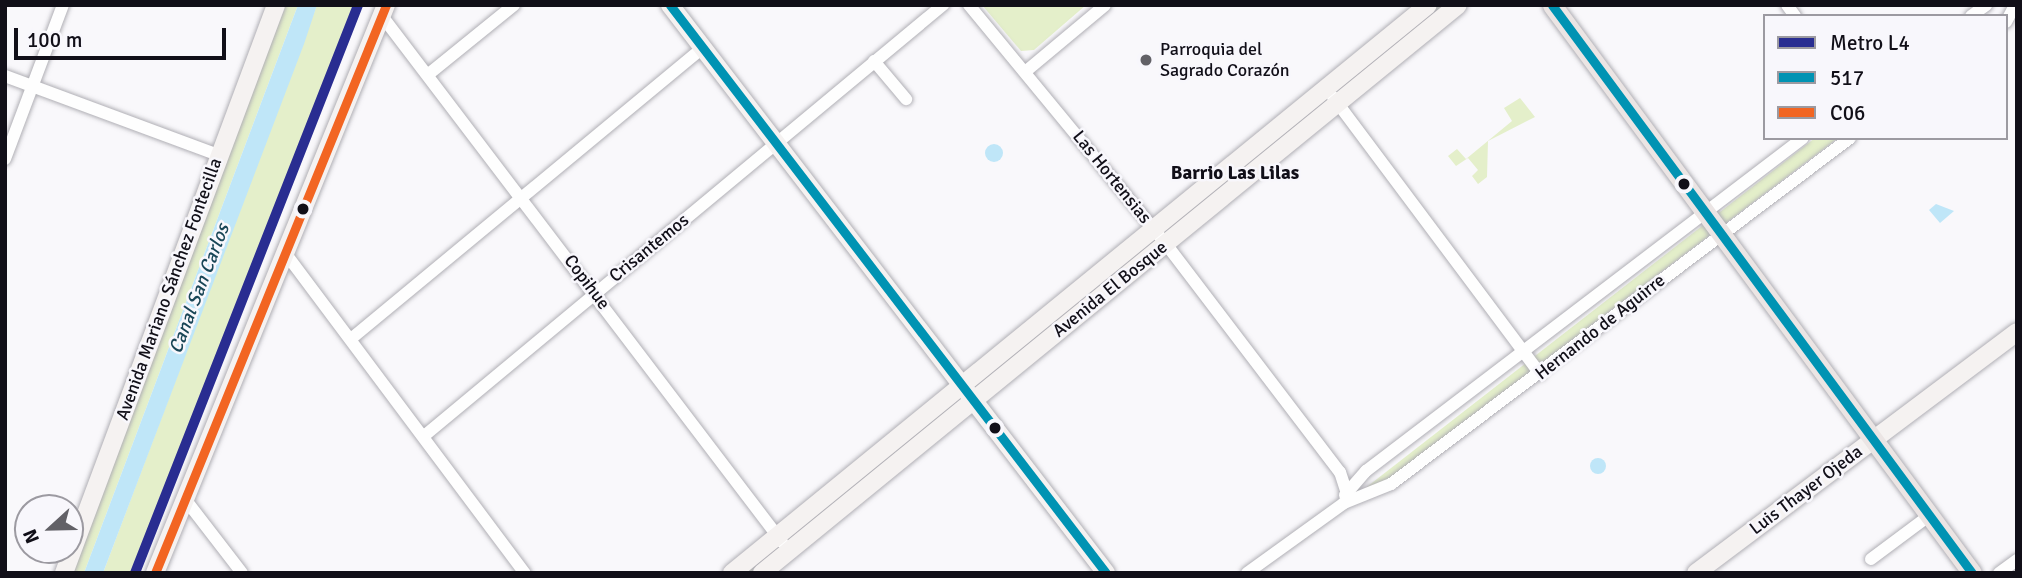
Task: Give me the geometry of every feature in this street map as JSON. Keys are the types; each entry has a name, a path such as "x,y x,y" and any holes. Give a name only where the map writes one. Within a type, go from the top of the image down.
{"main road":[{"path":"1552,5 1972,573"}],"street":[{"path":"5,159 63,5"},
{"name":"Avenida Mariano Sánchez Fontecilla","path":"64,573 276,5"},
{"path":"430,73 514,5"},
{"path":"670,5 964,383 1107,573"},
{"name":"Crisantemos","path":"424,436 594,292 943,5"},
{"name":"Las Hortensias","path":"969,5 1166,244 1340,472 1345,496"},
{"path":"1026,72 1105,5"},
{"name":"Avenida El Bosque","path":"732,573 1428,5"},
{"name":"Avenida El Bosque","path":"762,573 1458,5"},
{"path":"155,573 384,11"},
{"name":"Copihue","path":"384,11 789,551"},
{"path":"352,338 704,47"},
{"path":"874,61 906,100"},
{"path":"5,76 218,155"},
{"path":"1326,88 1540,374"},
{"name":"Hernando de Aguirre","path":"1247,573 1523,351 1800,140"},
{"name":"Hernando de Aguirre","path":"1345,496 1384,490 1847,140"},
{"path":"286,254 352,338 525,573"},
{"name":"Luis Thayer Ojeda","path":"1696,573 2017,332"},
{"path":"185,499 242,573"},
{"path":"1871,559 1930,516"},
{"path":"1999,573 2017,560"}],"green space":[{"path":"286,5 298,5 84,573 70,573 73,564 84,564 84,529 100,478"},
{"path":"317,5 359,5 131,573 103,573"},
{"path":"982,5 1086,5 1034,50 1021,51"},
{"path":"1434,5 1445,5 753,573 744,573"},
{"path":"1520,98 1535,117 1488,141 1487,177 1478,184 1472,176 1478,170 1468,158 1456,166 1448,156 1457,149 1466,159 1512,121 1504,108"},
{"path":"1812,140 1835,140 1380,485 1359,493"}],"water":[{"name":"Canal San Carlos","path":"298,5 317,5 304,44 103,573 84,573"},
{"path":"994,144 1000,147 1003,153 1000,159 994,162 988,159 985,153 988,147"},
{"path":"1936,204 1954,211 1940,223 1929,210"},
{"path":"1598,458 1604,460 1604,472 1598,474 1592,472 1590,466 1592,460"}],"metro line":[{"name":"L4","path":"135,573 358,5"}],"transit line":[{"name":"C06","path":"155,573 386,5"},
{"name":"517","path":"670,5 1106,573"},
{"name":"517","path":"1552,5 1972,573"}],"place":[{"name":"Parroquia del Sagrado Corazón","path":"1146,60"}],"district":[{"name":"Barrio Las Lilas","path":"1235,174"}]}
